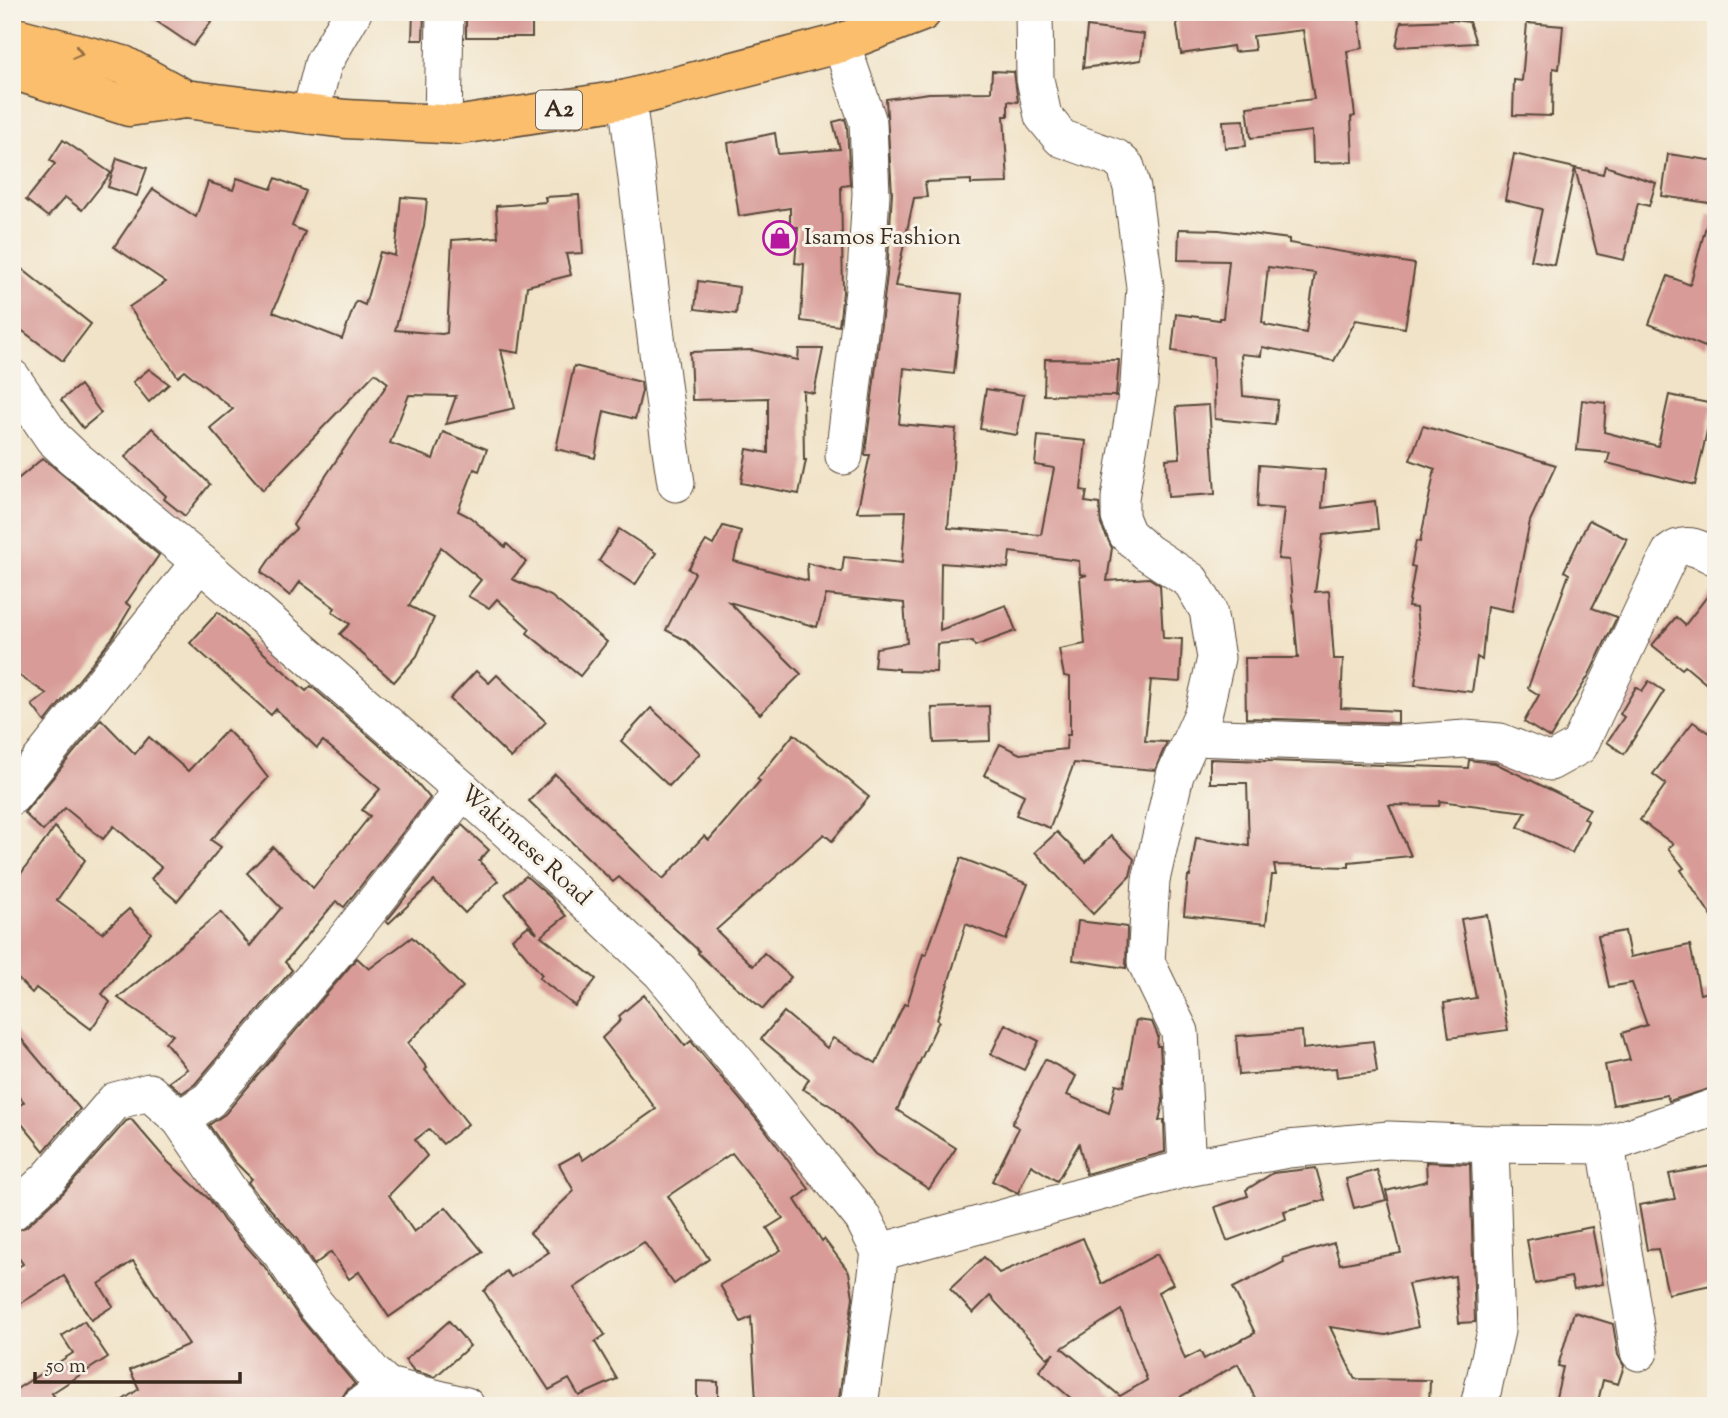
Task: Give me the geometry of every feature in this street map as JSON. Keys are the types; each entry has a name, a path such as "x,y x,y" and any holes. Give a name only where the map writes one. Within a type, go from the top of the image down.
{"main road":[{"name":"A2","path":"12,71 129,107 185,99 310,115 461,125 627,99 841,43 907,15"},
{"name":"A2","path":"12,36 123,65 185,99"}],"street":[{"path":"310,115 323,64 353,12"},
{"path":"443,124 445,12"},
{"path":"1034,12 1035,79 1043,116 1061,138 1116,158 1126,167 1132,188 1144,287 1139,384 1120,498 1120,517 1127,534 1147,552 1191,581 1208,610 1216,658 1204,711 1175,775 1151,880 1146,962 1180,1032 1187,1168"},
{"path":"841,43 867,122 871,194 866,274 844,456"},
{"path":"627,99 660,384 676,483"},
{"name":"Wakimese Road","path":"12,378 53,439 464,790 661,972 863,1218 880,1252"},
{"path":"1193,737 1396,744 1465,739 1500,742 1550,762 1579,746 1670,553 1691,545 1716,557"},
{"path":"12,796 200,562"},
{"path":"180,1119 209,1100 342,944 464,790"},
{"path":"12,1212 48,1178 114,1101 149,1092 180,1119 240,1207 281,1253 315,1304 373,1373 373,1396 466,1406"},
{"path":"859,1406 880,1252 1187,1168 1288,1149 1389,1140 1606,1145 1716,1107"},
{"path":"1479,1406 1496,1331 1490,1144"},
{"path":"1606,1145 1639,1352"}],"building":[{"path":"143,12 196,12 195,16 212,21 193,46"},
{"path":"413,12 424,12 423,40 412,40"},
{"path":"466,12 532,12 532,37 466,37"},
{"path":"1175,12 1358,12 1363,48 1347,51 1355,116 1351,117 1353,162 1313,163 1312,131 1251,138 1247,107 1314,99 1303,30 1253,36 1255,50 1234,52 1233,46 1181,54"},
{"path":"1401,22 1469,22 1476,43 1396,47"},
{"path":"1527,23 1563,26 1559,69 1553,68 1552,116 1513,115 1514,80 1522,81"},
{"path":"1087,27 1144,34 1141,60 1083,68"},
{"path":"992,71 1014,72 1018,102 1008,101 1008,116 1004,116 1008,183 971,184 971,180 925,182 927,197 914,198 895,286 962,294 954,374 904,368 899,424 956,429 948,528 1041,535 1054,468 1035,465 1038,436 1086,441 1081,490 1087,491 1085,502 1099,504 1101,525 1112,548 1107,581 1149,578 1160,585 1163,638 1182,639 1180,682 1151,680 1145,741 1167,742 1155,770 1074,763 1050,828 1016,815 1024,795 984,775 1000,744 1020,754 1066,749 1067,735 1070,735 1070,677 1064,676 1059,649 1085,644 1080,577 1087,575 1080,574 1079,561 1010,552 1008,568 941,563 940,630 1006,605 1016,631 975,646 973,641 937,644 936,672 874,667 876,648 907,643 904,603 826,595 817,627 729,602 801,674 760,714 687,641 666,630 695,573 688,569 706,541 713,545 723,526 741,531 734,561 808,581 807,563 842,572 844,557 902,563 906,511 857,512 870,455 865,455 887,275 892,193 886,99 929,93 991,92"},
{"path":"845,119 850,185 841,186 843,292 839,326 801,321 804,264 795,263 798,227 790,227 790,208 739,216 728,143 775,133 778,154 840,149 833,122"},
{"path":"1244,120 1246,146 1225,148 1223,121"},
{"path":"63,140 111,173 82,210 65,197 48,217 26,200 55,164 50,160"},
{"path":"1514,154 1575,168 1554,265 1531,260 1542,209 1505,200"},
{"path":"1668,154 1716,161 1716,204 1662,196"},
{"path":"117,158 147,168 137,196 108,187"},
{"path":"1605,166 1656,183 1649,206 1638,203 1624,260 1597,254 1575,168 1603,174"},
{"path":"237,178 271,189 276,178 306,191 292,226 305,232 273,312 342,339 356,301 365,305 380,252 395,256 401,197 427,199 424,226 395,330 442,334 447,333 452,240 498,237 496,206 546,202 545,197 579,195 583,253 566,254 571,275 527,286 519,353 501,350 515,408 446,424 456,396 409,395 390,443 433,459 443,432 487,449 479,471 474,469 458,511 470,517 505,547 507,544 526,562 512,579 551,596 607,642 580,676 527,633 530,629 497,599 489,608 468,596 481,580 441,547 409,606 434,618 417,656 394,682 340,634 350,624 332,612 335,608 300,582 290,596 261,572 280,544 296,529 293,525 388,383 375,373 263,490 210,428 233,409 185,371 178,377 129,307 166,282 114,247 153,189 196,217 208,182 233,190"},
{"path":"1709,215 1716,216 1716,319 1705,347 1649,324 1668,276 1690,285"},
{"path":"1179,229 1219,230 1289,239 1289,243 1415,264 1405,328 1356,320 1334,361 1262,347 1261,356 1241,354 1243,396 1278,400 1275,425 1215,419 1213,357 1172,351 1176,314 1219,320 1223,318 1229,261 1178,260","holes":["1268,267 1315,273 1306,333 1265,325 1262,322"]},
{"path":"12,261 91,324 63,361 12,323"},
{"path":"698,281 739,287 736,314 695,309"},
{"path":"799,349 823,349 814,393 803,391 806,460 799,494 741,483 747,449 768,453 768,398 692,400 690,352 752,350 798,360"},
{"path":"1045,359 1119,360 1116,396 1044,395"},
{"path":"574,366 641,382 642,391 635,419 604,411 595,458 556,449"},
{"path":"149,369 169,384 149,402 133,382"},
{"path":"80,385 101,413 83,428 61,400"},
{"path":"986,389 1024,395 1017,435 980,429"},
{"path":"1669,395 1713,404 1695,485 1607,463 1610,453 1577,450 1582,400 1606,403 1604,432 1658,446"},
{"path":"1209,405 1215,494 1168,497 1166,459 1180,458 1176,407"},
{"path":"1423,426 1556,465 1530,521 1512,611 1487,606 1482,660 1477,657 1472,692 1415,685 1420,644 1416,608 1408,607 1415,567 1411,566 1416,541 1420,542 1435,469 1410,460"},
{"path":"152,428 210,484 185,516 164,499 166,496 125,457"},
{"path":"43,458 159,555 126,603 131,607 113,637 45,722 32,705 47,694 12,671 12,484"},
{"path":"1259,465 1325,470 1322,508 1375,501 1378,529 1323,535 1315,592 1329,591 1334,659 1343,659 1341,708 1398,711 1398,723 1246,718 1245,658 1298,658 1289,560 1278,559 1284,509 1257,507"},
{"path":"1589,520 1627,539 1592,608 1617,617 1589,675 1550,738 1524,722 1539,695 1528,688 1569,574 1564,571"},
{"path":"619,529 656,553 635,585 599,561"},
{"path":"1716,585 1716,692 1685,666 1682,669 1652,645 1676,617 1685,625"},
{"path":"218,612 306,691 311,686 400,763 430,798 344,907 336,901 285,962 292,970 195,1084 182,1093 169,1082 187,1069 165,1042 173,1035 118,998 221,912 250,946 281,908 247,873 273,847 313,888 370,816 362,810 380,789 323,741 317,748 276,709 271,715 190,643"},
{"path":"476,671 489,683 497,675 546,722 511,758 450,699"},
{"path":"1649,681 1664,691 1624,754 1607,742 1624,717 1620,714 1636,687 1642,691"},
{"path":"989,706 990,741 934,743 932,708"},
{"path":"651,708 700,753 669,786 621,741"},
{"path":"101,719 135,754 149,737 188,771 227,730 268,778 211,840 221,847 177,901 151,879 161,867 114,826 103,839 65,808 43,831 24,813"},
{"path":"1693,722 1716,737 1716,923 1681,870 1684,868 1668,848 1673,844 1640,820 1666,784 1653,774"},
{"path":"794,734 869,797 832,841 824,834 716,930 753,966 764,953 791,977 763,1009 717,971 619,877 613,882 529,801 555,774 663,879 704,836 709,840 760,781 757,779"},
{"path":"1210,759 1468,768 1469,760 1495,763 1590,809 1584,818 1588,821 1572,853 1518,827 1526,812 1440,801 1439,806 1389,805 1411,856 1349,862 1349,867 1274,865 1276,875 1272,875 1266,924 1184,915 1196,838 1249,846 1247,783 1210,783"},
{"path":"462,825 489,850 479,861 498,881 465,913 434,881 388,924 386,922"},
{"path":"55,827 85,860 57,900 102,933 129,909 151,933 102,994 110,1002 91,1029 36,988 32,993 12,973 12,886"},
{"path":"1057,832 1086,862 1111,836 1134,859 1130,876 1093,914 1035,852"},
{"path":"961,858 1028,884 1006,940 966,924 937,1020 939,1021 897,1110 956,1148 929,1189 875,1154 834,1108 803,1089 809,1079 761,1039 784,1012 827,1048 833,1038 876,1063 904,1004 907,1005 923,954 926,955"},
{"path":"526,876 551,898 566,916 541,936 596,979 575,1006 539,978 542,975 512,939 528,926 537,933 505,894"},
{"path":"1487,915 1508,1030 1449,1038 1444,1003 1476,998 1461,919"},
{"path":"1078,921 1127,927 1126,968 1073,960"},
{"path":"1625,931 1630,957 1690,945 1700,994 1712,991 1716,1008 1716,1087 1669,1101 1667,1095 1613,1105 1605,1065 1630,1060 1622,1033 1647,1025 1632,983 1609,987 1598,936"},
{"path":"412,937 463,987 408,1043 427,1068 425,1070 468,1124 443,1144 429,1129 415,1140 427,1156 389,1195 414,1232 446,1207 483,1252 389,1317 359,1272 349,1279 331,1252 314,1265 297,1239 248,1182 252,1179 234,1161 209,1125 225,1114 357,958 369,969"},
{"path":"644,995 685,1046 691,1041 764,1128 809,1189 795,1200 822,1241 824,1239 849,1272 853,1297 838,1406 774,1406 774,1401 756,1401 751,1317 741,1322 720,1285 781,1250 767,1228 783,1218 732,1153 668,1196 709,1259 674,1284 644,1242 574,1288 605,1335 595,1342 617,1379 579,1396 569,1379 549,1390 484,1291 506,1271 511,1277 549,1252 530,1233 574,1191 559,1164 579,1153 583,1160 656,1109 602,1038 621,1020 619,1016"},
{"path":"1136,1020 1152,1022 1158,1036 1163,1102 1159,1121 1164,1120 1165,1152 1086,1174 1079,1144 1057,1181 1031,1165 1018,1193 992,1181 1019,1128 1012,1124 1045,1059 1076,1076 1067,1095 1109,1113 1116,1084 1124,1086"},
{"path":"1005,1024 1039,1041 1024,1070 991,1054"},
{"path":"12,1028 80,1109 44,1151 12,1112 24,1102 12,1088"},
{"path":"1302,1031 1303,1049 1373,1041 1377,1072 1337,1077 1336,1068 1239,1075 1236,1036"},
{"path":"131,1119 168,1162 210,1200 224,1221 264,1266 299,1317 355,1384 340,1401 331,1406 114,1406 139,1389 130,1370 189,1344 133,1261 99,1284 113,1306 91,1320 64,1276 12,1309 12,1271 23,1264 12,1248 12,1232 26,1227 63,1193 126,1121"},
{"path":"1426,1162 1470,1164 1475,1322 1459,1323 1455,1276 1408,1284 1418,1327 1386,1335 1330,1327 1355,1379 1430,1380 1429,1406 1259,1406 1238,1364 1164,1406 1080,1406 1039,1371 1054,1353 1047,1358 990,1296 973,1313 950,1289 984,1257 999,1273 1083,1238 1102,1284 1157,1254 1173,1284 1158,1292 1185,1359 1200,1351 1204,1359 1255,1333 1233,1288 1284,1262 1283,1258 1334,1243 1340,1264 1401,1253 1386,1191 1427,1181","holes":["1121,1310 1147,1380 1120,1396 1062,1348"]},
{"path":"1716,1165 1716,1284 1668,1294 1658,1249 1647,1250 1639,1205 1675,1199 1669,1174"},
{"path":"1316,1168 1325,1200 1284,1211 1286,1219 1227,1241 1215,1207 1248,1196 1246,1190 1273,1173"},
{"path":"1377,1170 1386,1200 1354,1208 1346,1179"},
{"path":"1592,1227 1603,1284 1574,1289 1571,1277 1535,1284 1527,1240"},
{"path":"1574,1312 1613,1324 1618,1355 1624,1366 1618,1384 1603,1380 1597,1406 1554,1406 1563,1367 1558,1366"},
{"path":"84,1321 108,1357 52,1393 60,1406 12,1406 12,1392 73,1353 62,1336"},
{"path":"449,1321 470,1346 435,1377 414,1371 405,1360"},
{"path":"697,1381 718,1382 718,1406 697,1406"}],"place":[{"name":"Isamos Fashion","path":"780,238"}]}
